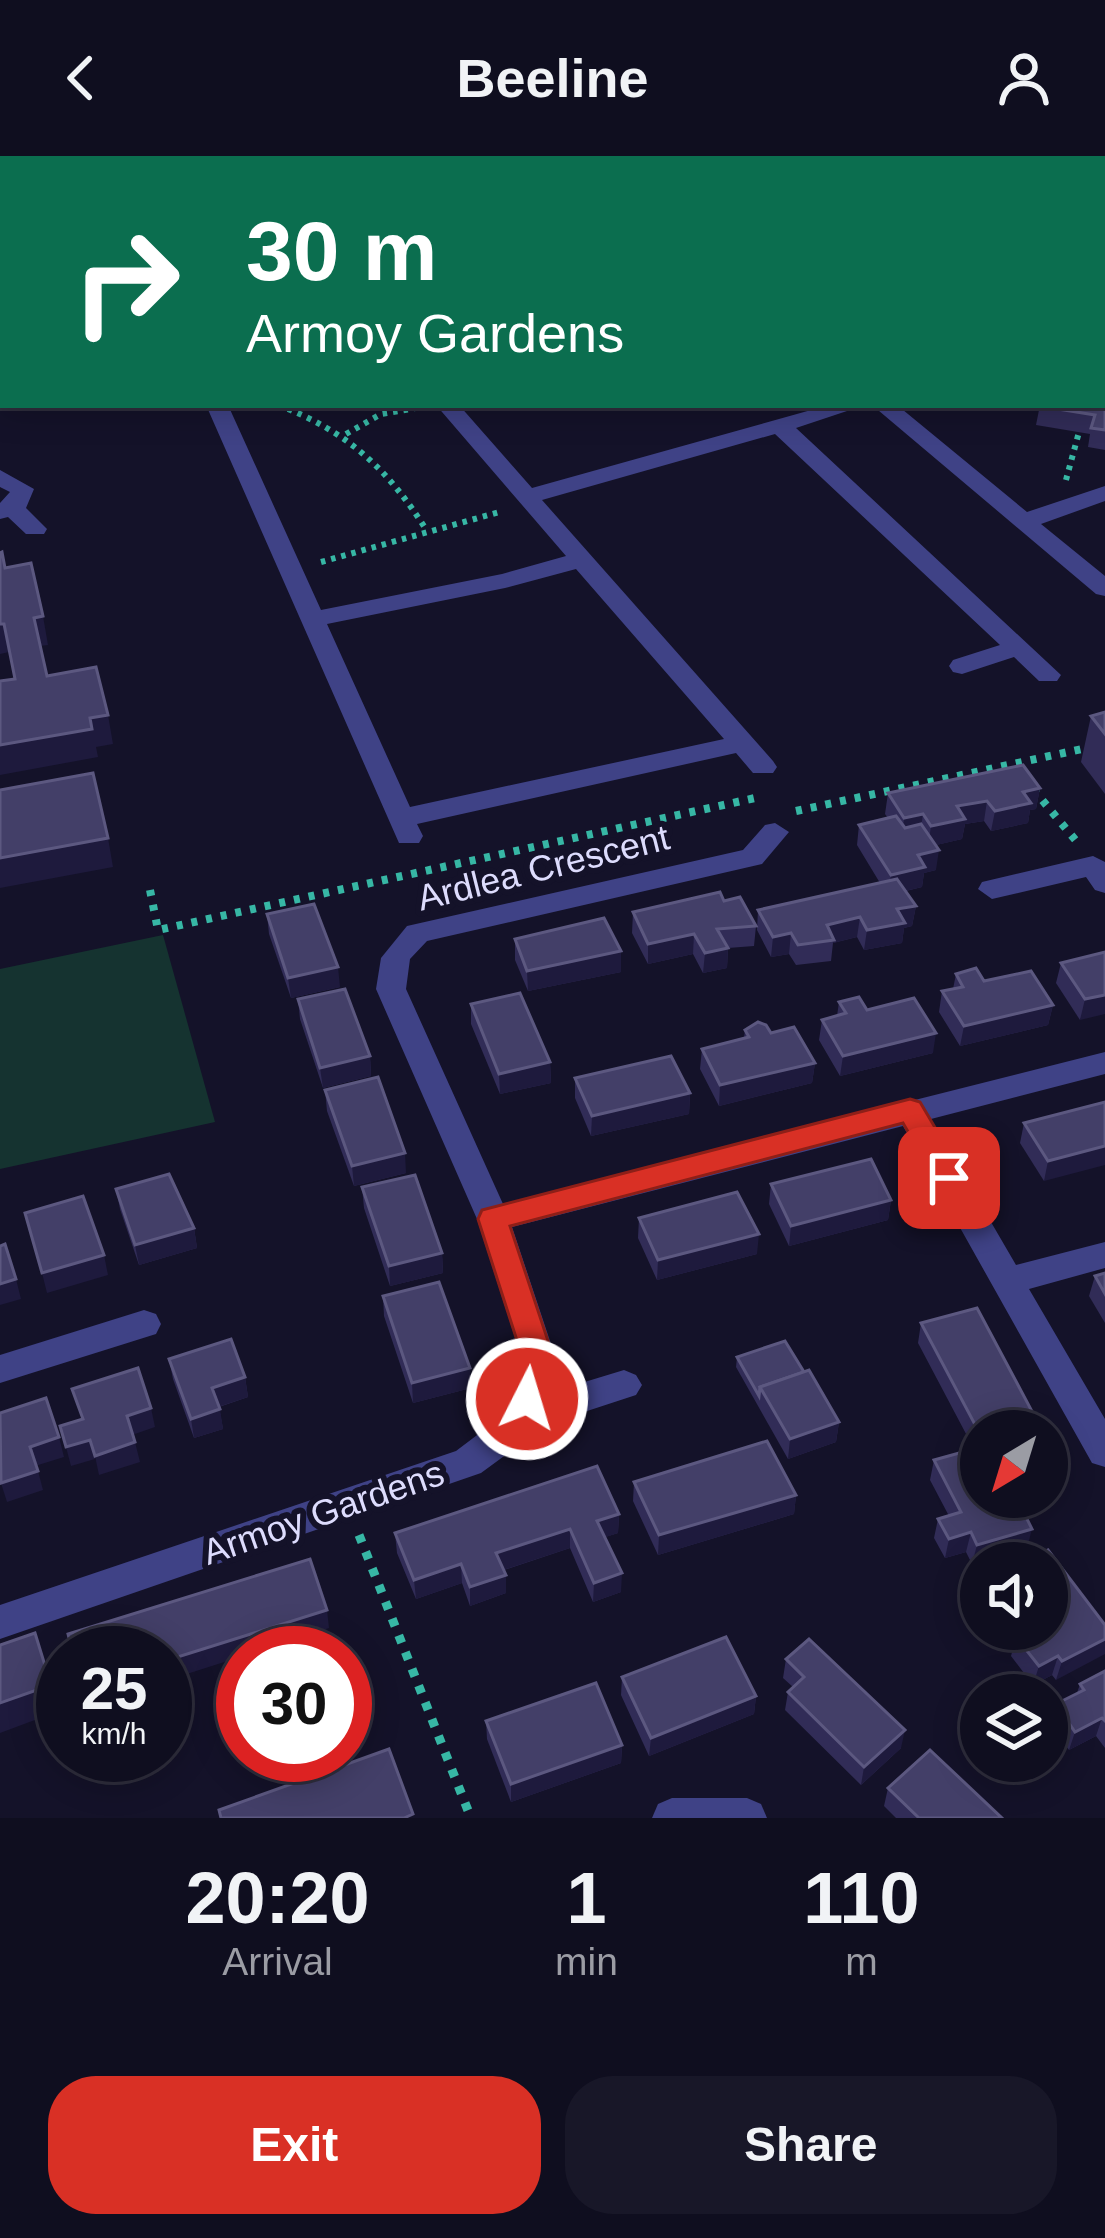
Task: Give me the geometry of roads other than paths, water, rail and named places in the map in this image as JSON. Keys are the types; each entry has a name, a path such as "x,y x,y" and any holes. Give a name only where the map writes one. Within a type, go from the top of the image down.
{"street":[{"path":"218,408 405,827 742,742"},
{"path":"446,408 532,500 763,767"},
{"path":"532,500 843,408"},
{"path":"887,408 1105,589"},
{"path":"780,426 1048,675"},
{"path":"0,477 22,489 6,510 35,529"},
{"path":"1025,521 1105,494"},
{"path":"312,619 505,580 583,559"},
{"path":"962,666 1018,647"},
{"name":"Ardlea Crescent","path":"493,1219 392,989 389,966 398,951 417,933 752,857 775,832"},
{"path":"992,890 1092,864"},
{"path":"625,1384 578,1400 527,1399 537,1353 493,1219 1105,1063"},
{"path":"910,1110 1105,1451"},
{"path":"1008,1280 1105,1255"},
{"path":"0,1369 143,1324"},
{"name":"Armoy Gardens","path":"0,1622 468,1462 506,1434 527,1399"},
{"path":"672,1818 747,1818"}]}
